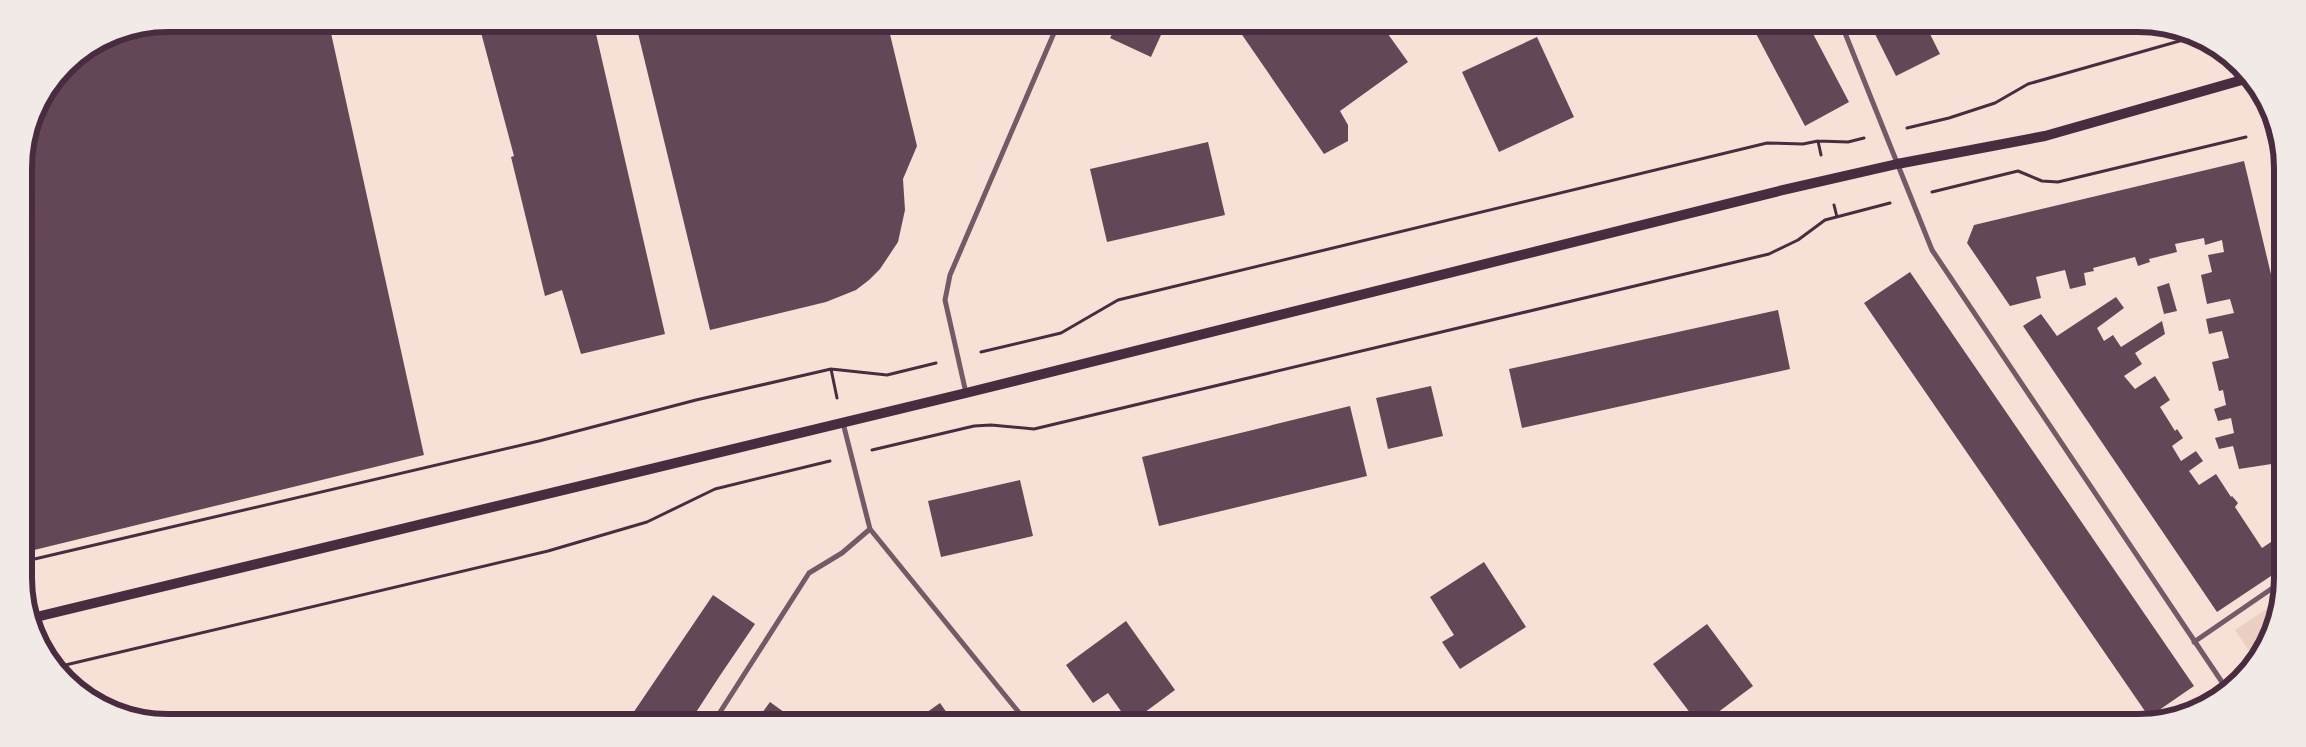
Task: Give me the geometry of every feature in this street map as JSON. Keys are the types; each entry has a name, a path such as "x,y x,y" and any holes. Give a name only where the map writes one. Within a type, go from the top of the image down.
{"main road":[{"path":"38,616 966,393 1778,191 1897,164 2045,136 2241,80"}],"street":[{"path":"966,393 945,300 950,275 1054,32"},
{"path":"1845,32 1932,250 2223,683"},
{"path":"842,422 870,529 1020,714"},
{"path":"719,714 809,573 842,553 870,529"},
{"path":"2194,642 2272,587"}],"path":[{"path":"32,560 539,441 696,400 831,369 887,375 1060,333 1118,300 1543,197 1767,143 1848,142 1949,118 1995,102 2028,84 2182,40"},
{"path":"64,665 548,551 646,522 715,489 974,426 991,425 1034,429 1769,254 1798,240 1825,220 2018,171 2042,181 2058,182 2268,131"}],"shaded area":[{"path":"2270,607 2263,630 2251,654 2235,630"}],"building":[{"path":"169,32 331,32 424,455 32,551 33,160 37,134 43,117 51,101 72,72 101,51 125,40 142,35"},
{"path":"481,32 596,32 665,334 581,354 562,290 545,296 511,157 514,156"},
{"path":"638,32 889,32 917,146 903,179 905,210 898,242 880,269 856,290 826,302 710,330"},
{"path":"1113,32 1162,32 1151,57 1110,38"},
{"path":"1240,32 1387,32 1408,62 1340,111 1348,125 1348,141 1324,154"},
{"path":"1755,32 1812,32 1849,102 1805,126"},
{"path":"1874,32 1929,32 1940,54 1896,76"},
{"path":"1537,37 1574,117 1499,152 1462,72"},
{"path":"1208,142 1225,215 1107,242 1090,169"},
{"path":"2244,161 2273,283 2273,464 2239,469 2233,446 2219,449 2215,438 2234,433 2231,418 2218,421 2214,409 2226,405 2223,390 2219,391 2212,362 2229,358 2222,331 2209,334 2206,319 2234,313 2230,299 2207,304 2201,275 2212,272 2208,255 2224,252 2222,240 2205,245 2204,238 2175,244 2177,252 2149,259 2150,262 2138,266 2135,257 2093,268 2094,271 2084,273 2086,285 2070,289 2065,270 2036,277 2041,298 2010,306 1967,243 1974,225"},
{"path":"1910,272 2194,686 2155,713 2147,714 1864,303"},
{"path":"2169,283 2177,311 2164,314 2157,287"},
{"path":"2116,297 2124,308 2097,328 2104,341 2113,335 2121,347 2162,321 2165,334 2135,353 2142,364 2124,376 2135,389 2155,376 2170,400 2160,407 2175,431 2177,429 2183,438 2172,446 2181,461 2196,451 2203,461 2189,471 2199,485 2216,474 2231,497 2238,503 2235,507 2262,548 2271,542 2273,545 2273,575 2217,612 2023,326 2041,314 2057,336"},
{"path":"1778,310 1790,369 1522,428 1509,369"},
{"path":"1431,386 1443,436 1388,449 1376,398"},
{"path":"1350,406 1367,476 1159,526 1142,457"},
{"path":"1020,480 1033,536 941,557 928,501"},
{"path":"1484,562 1526,627 1460,669 1442,642 1454,635 1430,597"},
{"path":"713,595 755,624 695,714 632,714"},
{"path":"1126,621 1175,690 1142,714 1123,714 1108,693 1093,703 1066,665"},
{"path":"1707,624 1753,686 1716,714 1691,714 1653,664"},
{"path":"770,702 787,714 761,714"},
{"path":"940,703 948,714 924,714"}]}
